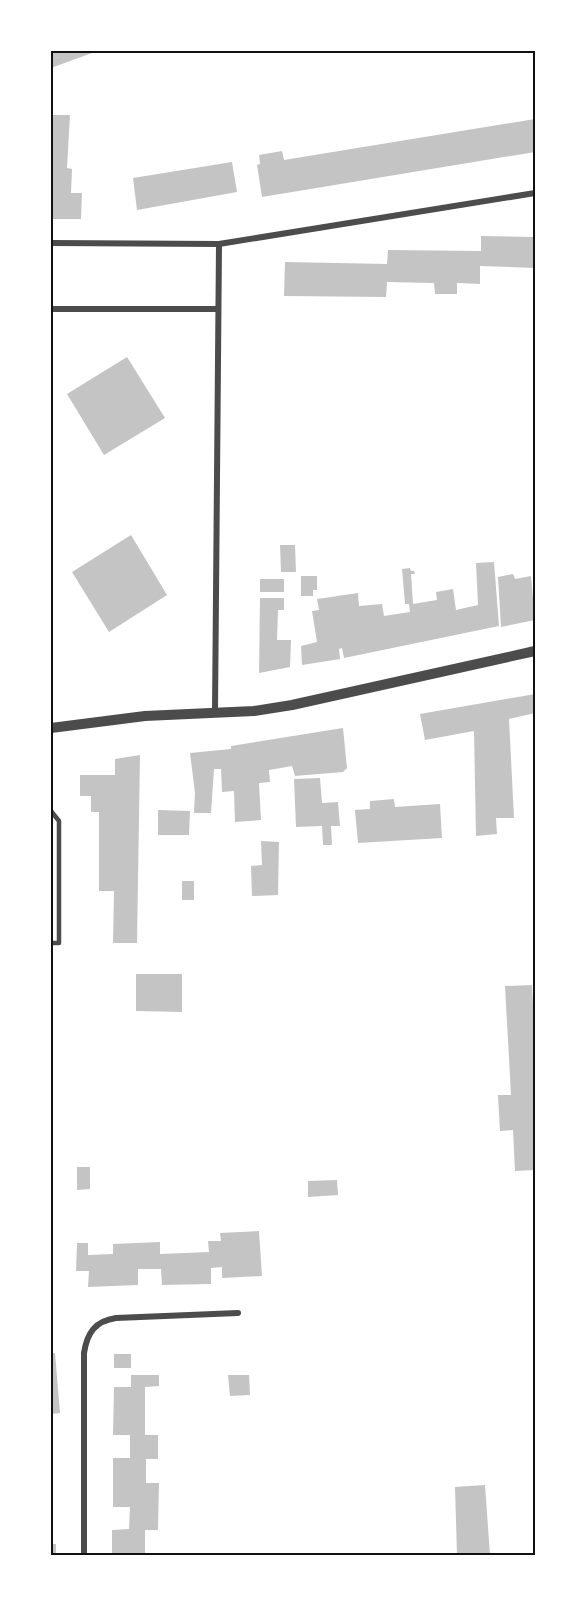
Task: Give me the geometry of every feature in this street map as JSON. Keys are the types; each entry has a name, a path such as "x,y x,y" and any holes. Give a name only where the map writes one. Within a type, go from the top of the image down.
{"street":[{"path":"51,243 219,244 535,193"},
{"path":"215,712 219,244"},
{"path":"51,309 218,309"},
{"path":"51,728 145,716 254,711 319,701 535,651"},
{"path":"84,1555 84,1353 90,1331 98,1323 116,1318 238,1313"}],"lane":[{"path":"51,811 59,821 59,943 51,943"}],"building":[{"path":"51,51 91,51 92,53 51,68"},
{"path":"51,115 70,115 67,168 72,169 71,193 82,193 81,219 51,219"},
{"path":"535,119 535,152 262,197 257,165 260,164 259,155 282,151 284,160"},
{"path":"232,162 237,192 137,210 133,178"},
{"path":"481,236 535,237 535,268 480,266 480,284 457,283 457,294 435,294 434,283 387,282 386,297 284,296 285,262 387,264 388,250 481,251"},
{"path":"127,357 165,418 104,455 67,394"},
{"path":"131,535 167,595 109,632 72,572"},
{"path":"280,545 295,545 296,572 281,572"},
{"path":"494,562 499,626 344,658 342,648 339,649 340,659 302,665 301,646 317,642 312,611 319,610 317,599 358,593 359,606 382,604 384,616 410,612 409,604 405,604 402,569 410,568 415,574 411,574 413,604 437,600 436,592 453,589 456,610 478,605 476,563"},
{"path":"513,574 515,579 531,576 535,620 501,627 498,577"},
{"path":"301,576 317,576 317,590 313,590 313,596 301,596"},
{"path":"260,579 284,579 284,592 260,592"},
{"path":"260,598 284,598 284,610 278,610 277,640 291,640 290,667 259,673"},
{"path":"535,694 535,713 509,719 514,818 496,818 497,834 476,836 474,731 425,740 420,714"},
{"path":"343,728 347,768 343,772 295,776 292,766 269,770 270,782 259,783 261,820 235,822 234,791 222,792 221,769 214,769 211,813 194,813 195,793 190,753 231,749 231,746"},
{"path":"140,755 137,943 113,943 114,891 99,891 99,812 91,812 91,796 80,796 80,775 115,775 115,759"},
{"path":"320,778 322,803 338,802 340,826 331,826 332,845 323,845 322,826 296,827 294,779"},
{"path":"394,799 395,807 440,804 442,838 358,843 355,810 370,809 370,801"},
{"path":"158,810 190,811 189,835 158,835"},
{"path":"261,841 279,842 278,895 252,896 251,866 262,865"},
{"path":"182,881 194,881 194,900 182,900"},
{"path":"136,974 182,974 182,1012 136,1011"},
{"path":"532,985 535,1044 535,1170 515,1171 513,1130 500,1131 498,1095 511,1095 505,986"},
{"path":"77,1167 90,1167 90,1189 77,1190"},
{"path":"337,1180 338,1195 308,1197 308,1181"},
{"path":"259,1231 262,1276 222,1278 222,1267 211,1268 211,1284 162,1285 161,1269 138,1269 138,1285 88,1287 89,1271 76,1271 77,1243 88,1243 88,1255 113,1254 113,1244 160,1242 160,1254 209,1252 208,1241 221,1241 220,1233"},
{"path":"51,1353 55,1353 60,1413 51,1414"},
{"path":"114,1354 131,1354 131,1368 114,1368"},
{"path":"131,1375 159,1375 159,1386 145,1387 145,1435 158,1435 158,1459 146,1459 146,1483 159,1483 158,1530 145,1530 145,1555 112,1555 112,1530 129,1529 130,1507 113,1507 113,1458 130,1458 130,1435 113,1435 114,1387 131,1387"},
{"path":"228,1375 249,1375 250,1395 230,1396"},
{"path":"485,1485 490,1555 457,1555 455,1487"},
{"path":"51,1544 56,1544 56,1555 51,1555"}]}
